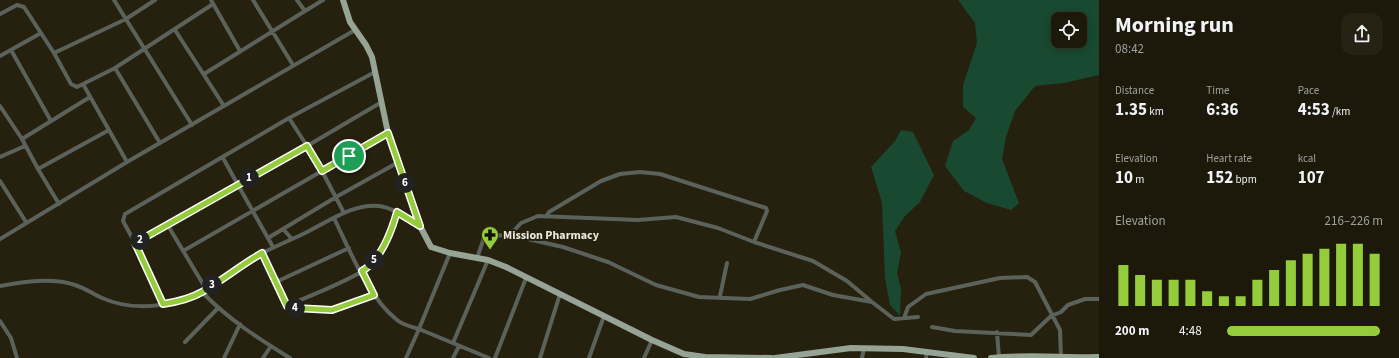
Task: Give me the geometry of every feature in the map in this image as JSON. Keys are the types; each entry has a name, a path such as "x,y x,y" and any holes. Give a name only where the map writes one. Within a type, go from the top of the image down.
{"main road":[{"path":"344,0 350,22 366,45 375,72 380,103 397,163 425,239 431,246 450,253 488,260 652,340 684,354 705,357 785,358 826,350 864,348 927,355 974,358"},
{"path":"992,358 1034,355 1061,358 1099,357"}],"street":[{"path":"114,0 192,124"},
{"path":"54,53 126,19 155,0"},
{"path":"211,0 240,51"},
{"path":"253,0 293,66"},
{"path":"297,0 304,11"},
{"path":"204,74 323,0"},
{"path":"0,14 17,4 20,5 54,53 71,84 77,86 115,68 213,4"},
{"path":"175,30 224,106"},
{"path":"0,239 127,162 355,30"},
{"path":"0,56 41,33"},
{"path":"11,50 51,121"},
{"path":"115,68 160,143"},
{"path":"163,304 135,243 123,221 125,214 289,118 375,72"},
{"path":"83,84 127,162"},
{"path":"22,139 90,97"},
{"path":"135,243 380,103"},
{"path":"0,106 22,139 59,204"},
{"path":"289,118 322,171 344,213"},
{"path":"38,169 109,130"},
{"path":"183,251 388,133"},
{"path":"0,157 25,146"},
{"path":"223,158 274,247"},
{"path":"268,238 336,197 397,163"},
{"path":"546,216 549,212 589,188 614,176 640,172 660,174 766,208 767,211 754,242"},
{"path":"0,181 26,222"},
{"path":"0,286 16,283 59,282 74,284 118,304 137,307 163,304 181,301 204,291 262,253 344,213 371,206 381,206 397,212 420,226"},
{"path":"287,306 362,271 371,265 392,230 397,212"},
{"path":"510,235 515,227 530,218 546,216 638,220 676,217 718,228 754,242 813,261 847,281 890,318 897,320 918,316"},
{"path":"334,218 374,295 396,320 489,358"},
{"path":"167,224 204,291 218,308 290,358"},
{"path":"283,229 292,239"},
{"path":"477,258 484,238 488,236 510,235 563,247 608,262 656,285 699,297 720,296 750,299 803,285 833,295 872,302"},
{"path":"276,282 349,248"},
{"path":"262,253 287,306"},
{"path":"406,358 450,253"},
{"path":"453,344 488,260"},
{"path":"720,296 726,263"},
{"path":"904,318 908,307 926,294 1000,278 1027,277 1035,282 1051,316 1060,330 1061,358"},
{"path":"495,358 526,278"},
{"path":"540,358 560,294"},
{"path":"287,306 295,308 332,310 374,295"},
{"path":"932,328 955,331 997,332 1031,335 1051,316 1059,313 1076,301 1093,298 1099,299"},
{"path":"185,342 218,308"},
{"path":"589,358 604,316"},
{"path":"0,321 11,338 17,358"},
{"path":"224,358 240,324"},
{"path":"997,332 998,358"},
{"path":"644,358 652,340"},
{"path":"263,358 271,346"},
{"path":"453,358 459,346"},
{"path":"862,358 864,348"}],"green space":[{"path":"958,0 1099,0 1099,75 1064,83 1035,86 1015,111 1006,137 1002,159 1019,203 1011,210 987,203 964,191 945,166 953,141 969,130 976,118 963,107 963,85 977,43 975,23"},
{"path":"901,130 913,132 934,175 920,202 905,216 895,231 901,253 897,273 901,289 900,316 890,305 885,278 882,203 871,167 895,141"}],"place":[{"name":"Mission Pharmacy","path":"490,250"}],"route":[{"path":"388,133 397,163 420,226 397,212 392,230 379,253 371,265 362,271 374,295 332,310 295,308 287,306 262,253 202,292 181,301 163,304 135,243 307,146 322,171 349,156 388,133"}]}
